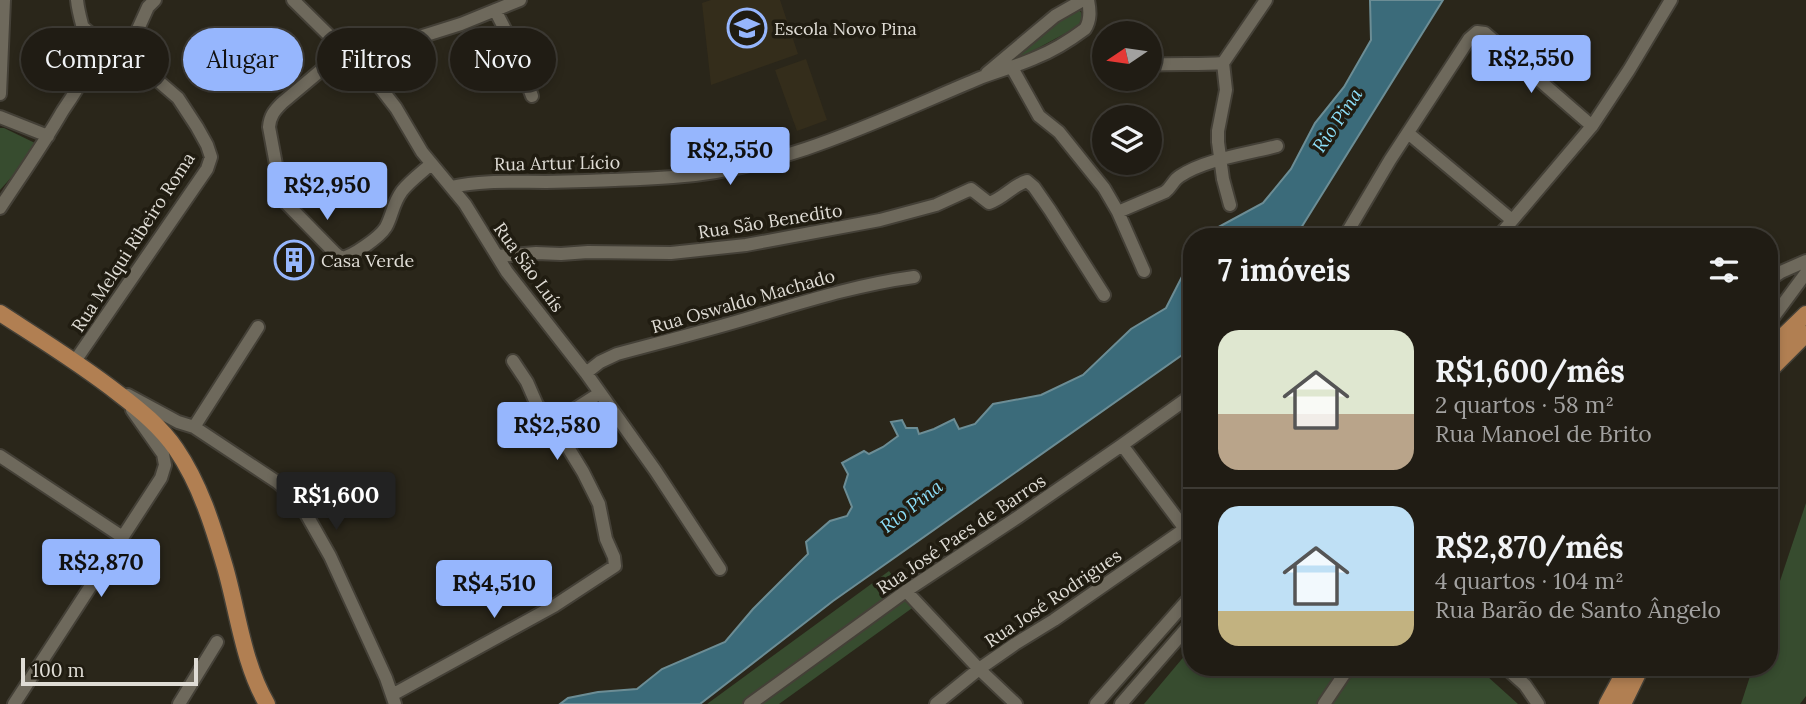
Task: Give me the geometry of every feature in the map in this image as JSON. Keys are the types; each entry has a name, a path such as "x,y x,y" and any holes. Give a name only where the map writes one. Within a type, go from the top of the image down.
{"main road":[{"path":"0,313 75,361 144,413 177,451 198,487 226,569 252,670 267,704"},
{"path":"1778,341 1806,314"},
{"path":"1778,363 1806,334"},
{"path":"1607,704 1622,676"},
{"path":"1623,704 1637,676"}],"street":[{"path":"0,94 4,0"},
{"path":"0,208 48,136 85,70 87,51 77,0"},
{"path":"138,28 155,0"},
{"name":"Rua São Luís","path":"293,0 321,28"},
{"path":"436,32 520,0"},
{"name":"Rua Artur Lício","path":"451,187 484,182 676,177 754,165 913,108 1058,47 1085,29 1089,19 1086,0 1055,16 982,77"},
{"path":"1230,205 1220,161 1218,131 1226,90 1223,63 1266,0"},
{"path":"1506,228 1592,127 1671,0"},
{"path":"495,10 513,45 532,96"},
{"path":"1350,228 1408,133 1469,39 1477,32 1485,33 1592,127"},
{"path":"1017,48 1026,62"},
{"path":"1162,64 1223,63"},
{"path":"1011,66 1039,116 1054,126 1104,188 1118,212 1144,271"},
{"path":"317,74 273,113 269,127 282,197 341,258 349,258 384,231 392,206 403,190 431,164"},
{"name":"Rua Melqui Ribeiro Roma","path":"75,361 207,169 211,157 207,145 178,98 169,90"},
{"name":"Rua São Luís","path":"383,91 422,152 465,204 507,272 586,373 655,470 720,569"},
{"path":"0,117 48,136"},
{"path":"1408,133 1512,220"},
{"path":"1118,212 1165,192 1170,189 1174,180 1189,171 1277,146"},
{"name":"Rua São Benedito","path":"498,256 588,251 671,253 733,247 880,220 936,205 971,189 989,203 998,200 1024,181 1030,183 1051,210 1104,295"},
{"path":"1778,274 1806,261"},
{"path":"1778,311 1806,273"},
{"name":"Rua Oswaldo Machado","path":"586,373 600,362 617,355 810,299 914,277"},
{"path":"194,427 258,327"},
{"path":"101,380 178,422 194,427 277,482 292,495 304,510 330,556 386,678 393,700 554,606 615,566 599,504 583,472 553,423 537,405 513,360"},
{"path":"553,423 600,393"},
{"path":"14,704 161,478 165,465 163,454 127,400"},
{"name":"Rua José Paes de Barros","path":"750,704 906,591 1018,517 1183,401"},
{"path":"1122,445 1183,521"},
{"path":"2,461 121,536"},
{"name":"Rua José Rodrigues","path":"936,704 979,669 1183,530"},
{"path":"906,591 1016,704"},
{"path":"1096,704 1183,605"},
{"path":"1121,704 1183,632"},
{"path":"179,704 217,642"},
{"path":"1324,704 1343,676"},
{"path":"1515,676 1538,704"}],"shaded area":[{"name":"Escola Novo Pina","path":"711,0 780,0 798,54 711,85 702,3"},
{"path":"806,59 827,120 797,131 775,70"}],"green space":[{"path":"1078,9 1082,17 1077,27 1014,61 1011,60 1047,28"},
{"path":"0,128 35,143 0,190"},
{"path":"1806,503 1806,696 1800,704 1741,704 1750,676 1778,676 1778,587"},
{"path":"889,571 915,606 779,704 707,704"},
{"path":"1183,658 1183,676 1487,676 1518,704 1144,704"}],"water":[{"name":"Rio Pina","path":"1370,0 1443,0 1301,228 1217,228 1263,203 1291,169 1315,123 1344,87 1371,40"},
{"name":"Rio Pina","path":"1183,275 1183,354 833,601 700,704 560,704 568,698 598,692 637,689 662,669 725,642 753,609 808,554 806,542 830,521 847,516 852,507 844,487 848,474 842,463 864,451 869,454 898,436 891,422 902,420 906,428 917,428 919,434 954,419 959,429 975,424 993,404 1041,395 1083,375 1131,329 1166,308"}],"place":[{"name":"Escola Novo Pina","path":"747,28"},
{"name":"Casa Verde","path":"294,260"}]}
